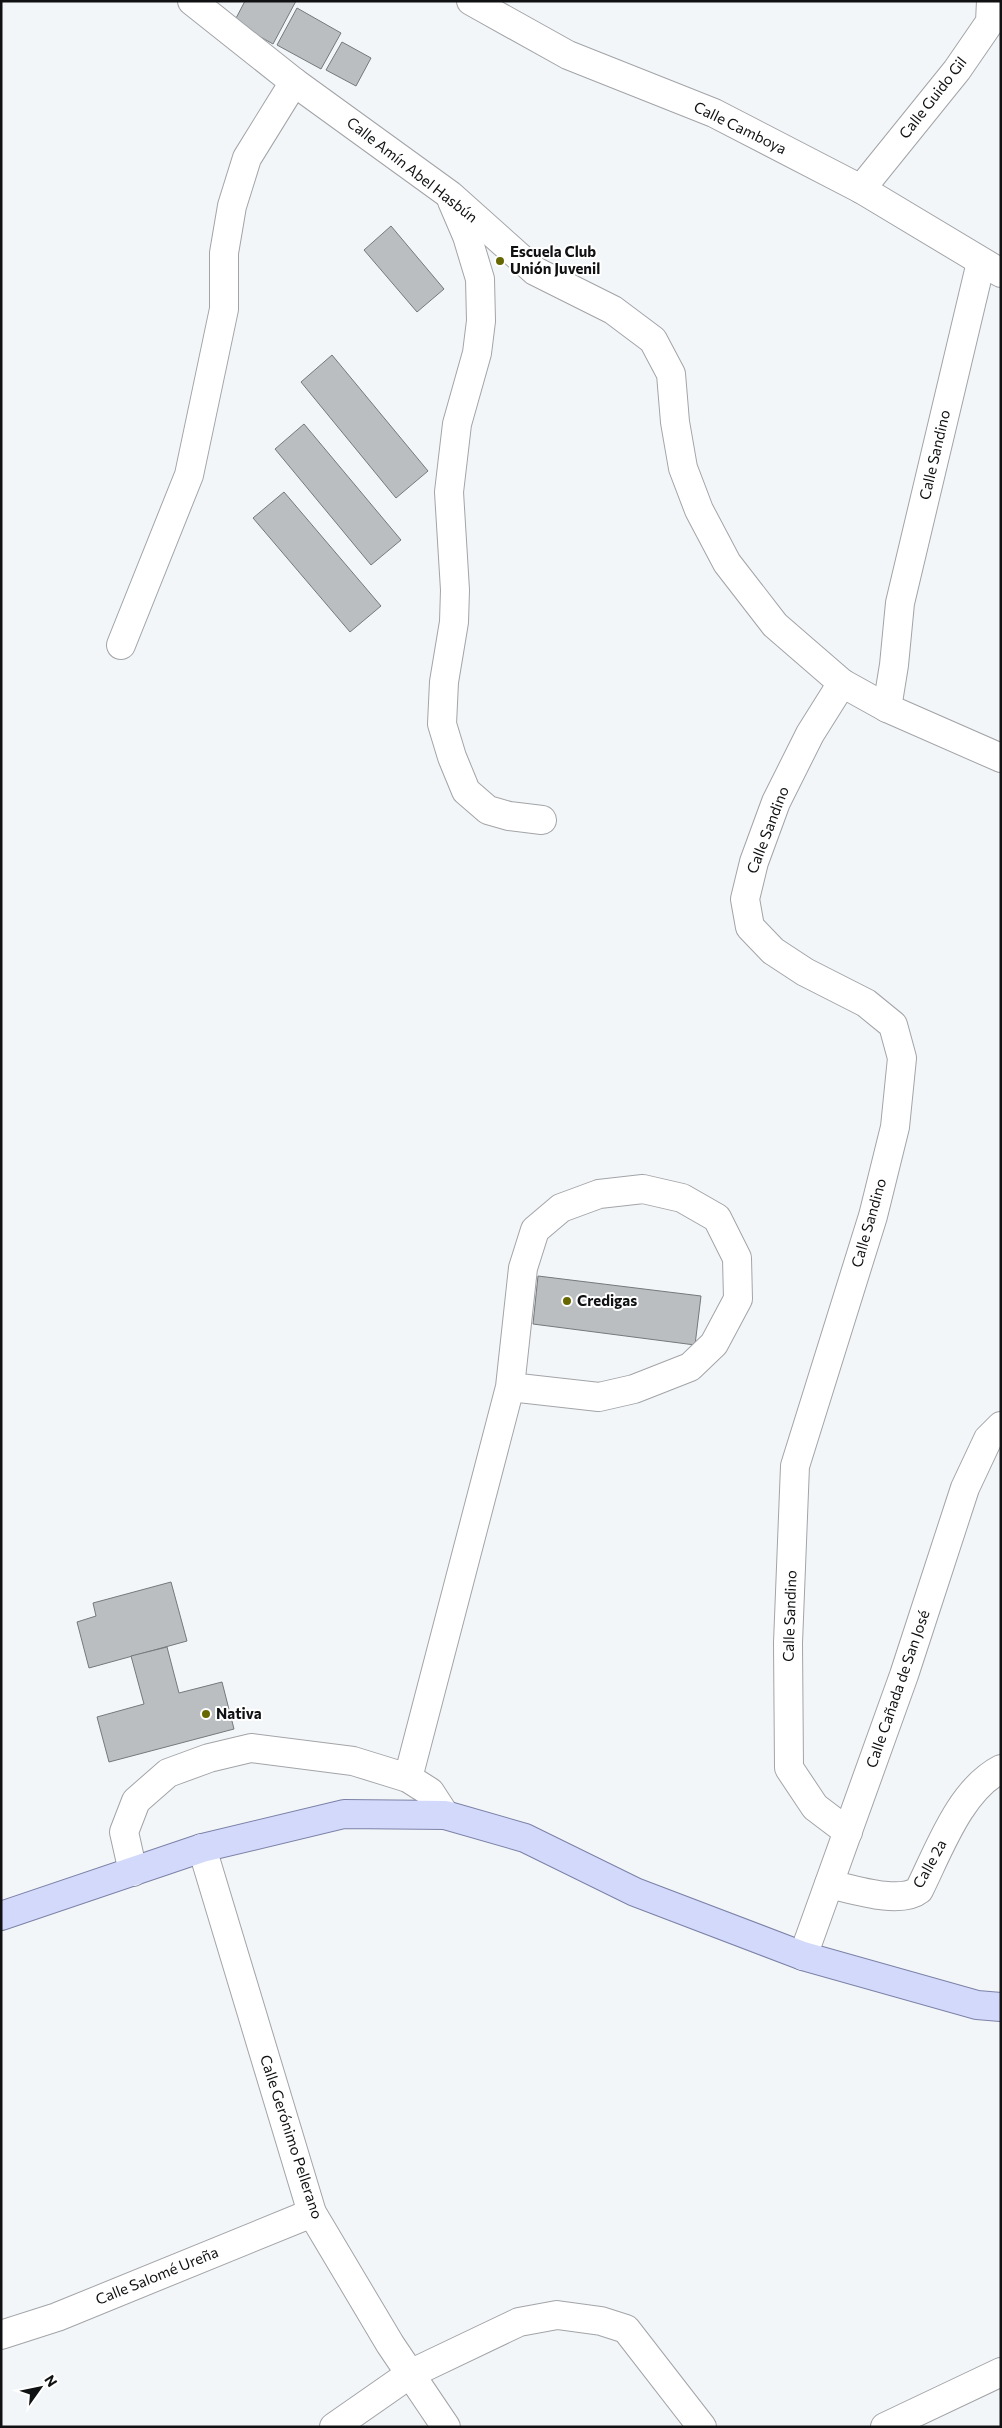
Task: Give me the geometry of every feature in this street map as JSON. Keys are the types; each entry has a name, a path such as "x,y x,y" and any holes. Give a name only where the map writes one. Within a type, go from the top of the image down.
{"main road":[{"path":"1,1916 202,1848 344,1814 445,1815 525,1838 635,1892 803,1956 977,2005 1001,2007"}],"street":[{"name":"Calle Amín Abel Hasbún","path":"192,1 294,82 450,195 536,271 613,310 653,340 671,374 675,422 683,468 699,510 727,563 775,625 842,683 887,708 1001,758"},
{"name":"Calle Camboya","path":"471,1 568,55 714,113 861,190 991,267"},
{"name":"Calle Guido Gil","path":"861,190 957,70 990,22 991,1"},
{"path":"121,645 189,475 224,309 224,253 232,206 247,158 294,82"},
{"path":"450,195 467,236 480,279 481,321 477,354 457,424 449,492 455,590 454,622 444,682 442,724 452,757 466,791 488,810 509,816 542,820"},
{"name":"Calle Sandino","path":"887,708 900,603 991,267"},
{"name":"Calle Sandino","path":"842,683 810,734 776,802 754,862 745,899 750,927 773,951 806,972 866,1002 893,1025 902,1058 895,1127 873,1216 795,1466 788,1643 789,1768 815,1807 848,1832"},
{"path":"408,1778 510,1387 523,1268 535,1230 561,1208 599,1194 643,1189 682,1198 717,1218 737,1258 738,1298 714,1344 690,1366 634,1390 599,1396 510,1387"},
{"name":"Calle Cañada de San José","path":"803,1956 904,1675 965,1488 988,1439 1001,1426"},
{"path":"133,1872 124,1832 136,1801 168,1773 209,1758 251,1748 353,1761 408,1778 430,1792 445,1815"},
{"name":"Calle 2a","path":"829,1884 881,1895 900,1896 915,1893 919,1890 968,1796 992,1773 1001,1769"},
{"name":"Calle Gerónimo Pellerano","path":"202,1848 312,2213 410,2374 446,2427"},
{"name":"Calle Salomé Ureña","path":"1,2334 57,2317 312,2213"},
{"path":"334,2427 410,2374 519,2322 557,2315 601,2321 626,2329 702,2427"},
{"path":"885,2427 1001,2372"}],"building":[{"path":"245,1 296,1 273,44 234,22"},
{"path":"297,8 341,33 321,69 277,45"},
{"path":"342,42 371,58 356,86 326,70"},
{"path":"391,226 444,289 417,312 364,250"},
{"path":"332,355 428,471 396,498 301,382"},
{"path":"304,424 401,540 371,565 275,449"},
{"path":"284,492 381,606 350,632 253,518"},
{"path":"538,1276 701,1296 695,1345 533,1324"},
{"path":"171,1582 187,1641 89,1668 77,1622 96,1616 93,1603"},
{"path":"167,1647 179,1693 222,1682 234,1729 109,1762 97,1717 144,1704 131,1656"}],"place":[{"name":"Escuela Club Unión Juvenil","path":"500,261"},
{"name":"Credigas","path":"567,1301"},
{"name":"Nativa","path":"206,1714"}]}
